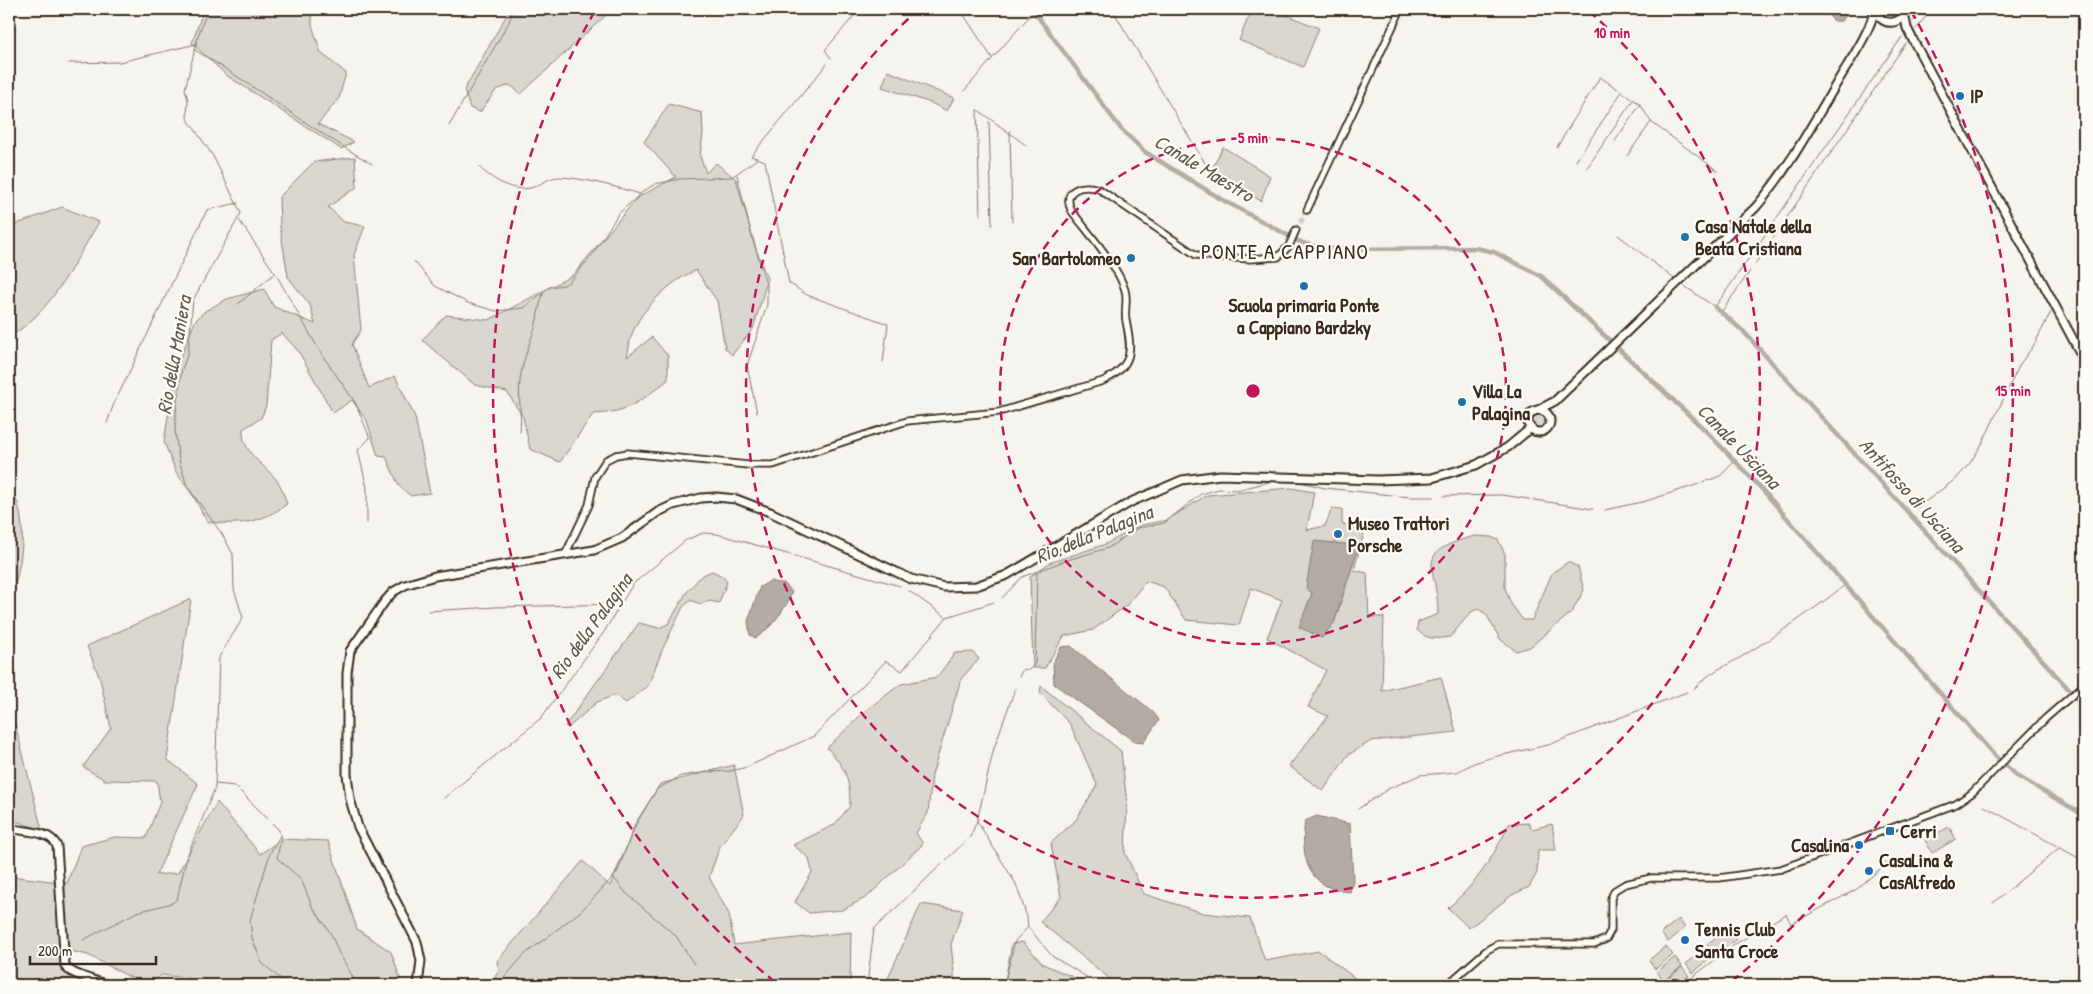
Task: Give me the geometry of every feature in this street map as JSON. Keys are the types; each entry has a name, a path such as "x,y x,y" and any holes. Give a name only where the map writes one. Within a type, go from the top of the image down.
{"main road":[{"path":"1875,10 1879,18 1884,22"},
{"path":"1555,401 1549,417 1549,424 1545,429 1537,432 1531,428 1528,421 1529,416 1555,401 1586,373 1756,207 1780,178 1864,35 1875,10"},
{"path":"1894,22 1905,12"},
{"path":"1905,12 1907,28 1913,40 2084,360"},
{"path":"1864,35 1876,24 1894,22 1905,30 1913,40"},
{"path":"1538,410 1545,411 1549,417"},
{"path":"418,985 421,961 417,942 358,828 350,799 347,774 348,660 354,644 385,601 393,592 405,585 435,576 578,553 608,545 658,512 688,500 716,497 736,499 770,512 910,579 944,587 976,586 1007,575 1131,502 1182,480 1220,475 1378,480 1432,478 1476,465 1508,447 1531,428"},
{"path":"9,828 49,836 55,840 57,846 65,966 70,972 89,977 107,985"}],"street":[{"path":"1307,210 1401,9"},
{"path":"565,555 589,505 595,477 606,460 616,455 628,453 748,465 773,465 907,421 998,412 1115,375 1124,366 1129,355 1131,343 1126,318 1126,292 1118,274 1071,210 1068,200 1070,194 1076,188 1083,186 1099,189 1196,254 1250,259 1281,256 1296,230"},
{"path":"1447,985 1487,950 1498,944 1594,944 1606,939 1611,930 1611,898 1615,890 1625,884 1651,878 1719,878 1781,869 1956,804 1972,794 2016,748 2084,685"}],"shaded area":[{"path":"204,9 312,9 312,25 321,53 346,73 339,98 318,124 354,142 341,149 226,75 192,43"},
{"path":"510,9 608,9 607,14 521,94 510,85 496,90 480,112 470,108 464,90"},
{"path":"1252,9 1271,9 1319,28 1303,67 1239,40"},
{"path":"1829,9 1845,9 1846,16 1841,21 1834,21 1829,16"},
{"path":"888,71 954,98 947,111 931,103 882,87"},
{"path":"669,104 702,113 703,134 700,156 706,173 716,163 736,179 766,284 753,329 732,355 725,348 717,301 696,270 677,281 658,296 643,314 631,337 627,357 652,337 668,356 668,380 634,404 616,411 593,414 560,462 530,449 523,417 507,392 475,385 422,340 446,315 489,320 573,275 637,198 676,177 644,142"},
{"path":"1223,147 1270,176 1261,201 1211,171"},
{"path":"355,157 357,187 328,207 344,222 365,226 354,255 361,330 352,344 369,388 395,376 415,417 430,493 411,496 399,486 386,457 378,456 367,421 352,400 333,413 299,352 282,333 271,340 266,406 261,418 243,429 243,437 253,456 277,480 287,504 268,516 249,522 207,522 194,497 176,472 164,442 175,371 195,321 205,311 227,299 264,289 274,307 315,324 310,305 288,277 280,227 279,197 314,162"},
{"path":"62,207 99,222 71,270 49,301 24,327 9,337 9,227"},
{"path":"1539,412 1545,415 1548,421 1545,427 1539,430 1533,427 1530,421 1533,415"},
{"path":"9,487 18,505 22,545 19,569 9,605"},
{"path":"1291,488 1314,492 1307,530 1325,526 1332,508 1342,509 1342,524 1365,529 1354,570 1367,573 1369,617 1384,617 1382,691 1441,677 1456,732 1371,741 1348,755 1323,791 1289,766 1328,716 1308,707 1326,670 1267,638 1282,600 1251,588 1239,625 1186,620 1164,587 1146,581 1127,605 1093,630 1064,636 1045,668 1033,668 1030,577 1049,563 1106,544 1141,525 1167,520 1207,495","holes":["1358,548 1334,623 1310,601 1312,593"]},
{"path":"1475,536 1491,537 1498,540 1505,554 1505,588 1511,604 1523,620 1532,620 1552,573 1568,562 1578,567 1584,590 1572,612 1530,647 1516,651 1500,639 1486,614 1478,609 1471,612 1450,637 1432,638 1424,636 1417,630 1418,622 1438,614 1432,563 1435,555 1442,548"},
{"path":"1314,541 1354,545 1358,548 1334,623 1322,638 1299,627 1312,593 1306,588"},
{"path":"712,571 722,576 727,582 719,603 710,601 700,604 691,600 683,607 663,648 648,686 626,703 615,695 597,702 568,728 565,726 639,623 659,628 668,624 687,592 701,576"},
{"path":"770,581 785,584 792,592 777,618 756,638 750,635 748,621 760,587"},
{"path":"191,599 167,759 198,784 156,875 178,873 217,802 260,854 282,839 328,841 357,929 391,952 400,978 397,985 192,985 187,978 161,975 151,985 145,985 88,955 70,951 64,971 97,985 9,985 9,876 67,883 81,846 115,837 146,838 160,802 157,781 105,780 83,767 111,728 100,679 87,646"},
{"path":"1071,646 1153,712 1159,720 1143,743 1135,742 1054,684 1053,662 1061,647"},
{"path":"973,652 979,659 961,679 932,775 928,813 916,833 923,844 867,897 842,910 809,913 795,902 812,872 809,858 793,845 834,825 850,806 846,774 827,748 865,711 901,684 937,677 955,653"},
{"path":"1041,686 1121,751 1127,804 1125,853 1144,894 1203,913 1250,918 1265,961 1319,951 1364,985 1106,985 1110,979 1040,922 1061,897 1051,843 1076,820 1097,785 1070,724 1040,693"},
{"path":"9,711 16,727 42,830 9,819"},
{"path":"734,765 744,815 720,846 709,877 729,914 734,945 851,932 850,985 489,985 499,971 497,961 583,861 610,886 636,824 660,784"},
{"path":"1317,816 1350,824 1353,881 1350,892 1336,890 1325,885 1310,870 1304,848 1305,821"},
{"path":"1529,823 1532,829 1552,824 1556,850 1538,850 1537,873 1529,887 1512,895 1469,928 1448,908 1476,879 1497,848 1509,824"},
{"path":"1949,827 1956,839 1932,853 1925,840"},
{"path":"921,904 963,910 951,944 955,985 885,985"},
{"path":"1679,919 1685,928 1668,942 1661,933"},
{"path":"1728,928 1736,940 1715,955 1707,944"},
{"path":"1023,942 1043,964 1091,985 1004,985 1012,944"},
{"path":"1666,946 1673,955 1655,969 1649,960"},
{"path":"1704,950 1710,958 1693,973 1686,964"},
{"path":"1675,957 1682,966 1664,981 1657,972"},
{"path":"1682,967 1689,976 1677,985 1668,985 1665,981"}],"waterway":[{"name":"Rio della Maniera","path":"83,940 137,912 172,903 177,899 187,856 215,788 219,657 243,618 234,589 233,554 222,534 187,486 179,460 175,432 177,400 182,369 188,353 193,300 241,213 213,156 187,118 188,100 185,89 198,36 208,9"},
{"path":"449,126 509,22 513,9"},
{"path":"831,58 825,50 860,9"},
{"path":"960,9 992,58"},
{"name":"Canale Usciana","path":"1032,9 1121,129 1145,152 1221,199 1300,242 1320,248 1337,249 1476,248 1494,252 1541,276 1705,430 1760,487 1994,755 2017,776 2084,815"},
{"name":"Canale Maestro","path":"1112,9 1205,163"},
{"path":"1913,21 1921,9"},
{"path":"1916,29 1931,10"},
{"path":"964,91 1034,11"},
{"path":"1680,283 1715,307 1902,37"},
{"path":"1755,264 1906,43"},
{"path":"69,63 120,62 196,44"},
{"path":"195,50 372,164"},
{"path":"827,64 751,156 765,161 789,283 807,295 888,324 883,362"},
{"path":"1557,147 1600,77 1640,104 1651,122 1718,171"},
{"path":"1576,161 1621,93"},
{"path":"1587,168 1633,100"},
{"path":"1615,141 1640,105"},
{"path":"977,110 980,215"},
{"path":"978,110 1027,146"},
{"path":"989,122 992,225"},
{"path":"1627,156 1651,122"},
{"path":"1010,131 1012,222"},
{"path":"414,261 435,286 468,303 496,311 524,308 549,287 564,285 570,281 593,254 618,214 644,191 655,184 680,179 732,177 757,159"},
{"path":"479,167 499,182 514,188 530,188 551,178 560,177 589,181 640,194"},
{"path":"737,175 753,241 767,279 767,305 747,366 757,413"},
{"path":"107,423 113,406 207,210 238,203"},
{"path":"239,220 275,273 322,355 355,402 370,438 358,450 367,488 367,523"},
{"path":"1618,235 1677,281"},
{"path":"1720,314 1750,271"},
{"path":"238,304 274,274"},
{"path":"520,432 521,374 543,293"},
{"name":"Antifosso di Usciana","path":"1715,307 1744,332 2084,706"},
{"path":"1917,508 1957,478 1970,463 1982,444 2020,364 2034,345 2051,312"},
{"name":"Rio della Palagina","path":"1605,510 1646,501 1720,476 1735,461"},
{"name":"Rio della Palagina","path":"1002,598 1022,577 1067,560 1108,548 1138,528 1164,523 1201,494 1219,489 1237,490 1277,480"},
{"name":"Rio della Palagina","path":"1296,481 1325,488 1410,497 1434,497"},
{"name":"Rio della Palagina","path":"1444,496 1502,495 1593,509"},
{"name":"Rio della Palagina","path":"444,798 541,718 604,632 633,584 686,540 703,533 717,534 900,586"},
{"path":"1019,677 1023,669 1029,670 1035,664 1037,573"},
{"path":"1694,689 1710,674 1741,657 1781,631 1845,585"},
{"name":"Rio della Palagina","path":"909,591 946,617"},
{"path":"498,985 524,955 581,911 617,873 635,824 657,789 681,776 731,771 747,767 814,736 886,661 902,671 947,617 994,602"},
{"path":"428,611 496,607 620,604"},
{"path":"867,985 874,929 970,837 977,821 994,748 1015,689"},
{"path":"1358,809 1388,789 1420,775 1457,772 1474,763 1493,757 1548,745 1687,692"},
{"name":"Rio della Maniera","path":"216,784 235,786 279,830 281,838 277,858 301,879 312,906 330,932 339,953 354,979"},
{"path":"1984,806 2084,861"},
{"path":"977,821 1016,884 1027,917 1028,927 1052,956 1100,985"},
{"path":"280,836 270,853 250,920 252,938 262,963 288,985"},
{"path":"1993,903 2059,848"},
{"path":"1682,985 1737,943 1786,914 1791,924 1857,889 1887,863"},
{"path":"614,878 626,893 676,936 694,964"},
{"path":"1004,985 1015,941 1028,927"}],"tunnel":[{"path":"1296,230 1307,210"}],"place":[{"name":"IP","path":"1960,96"},
{"name":"Casa Natale della Beata Cristiana","path":"1685,237"},
{"name":"San Bartolomeo","path":"1131,258"},
{"name":"Scuola primaria Ponte a Cappiano Bardzky","path":"1304,286"},
{"name":"Villa La Palagina","path":"1462,402"},
{"name":"Museo Trattori Porsche","path":"1338,534"},
{"name":"Cerri","path":"1890,831"},
{"name":"Casalina","path":"1859,845"},
{"name":"CasaLina & CasAlfredo","path":"1869,871"},
{"name":"Tennis Club Santa Croce","path":"1685,940"}],"district":[{"name":"PONTE A CAPPIANO","path":"1285,252"}]}
